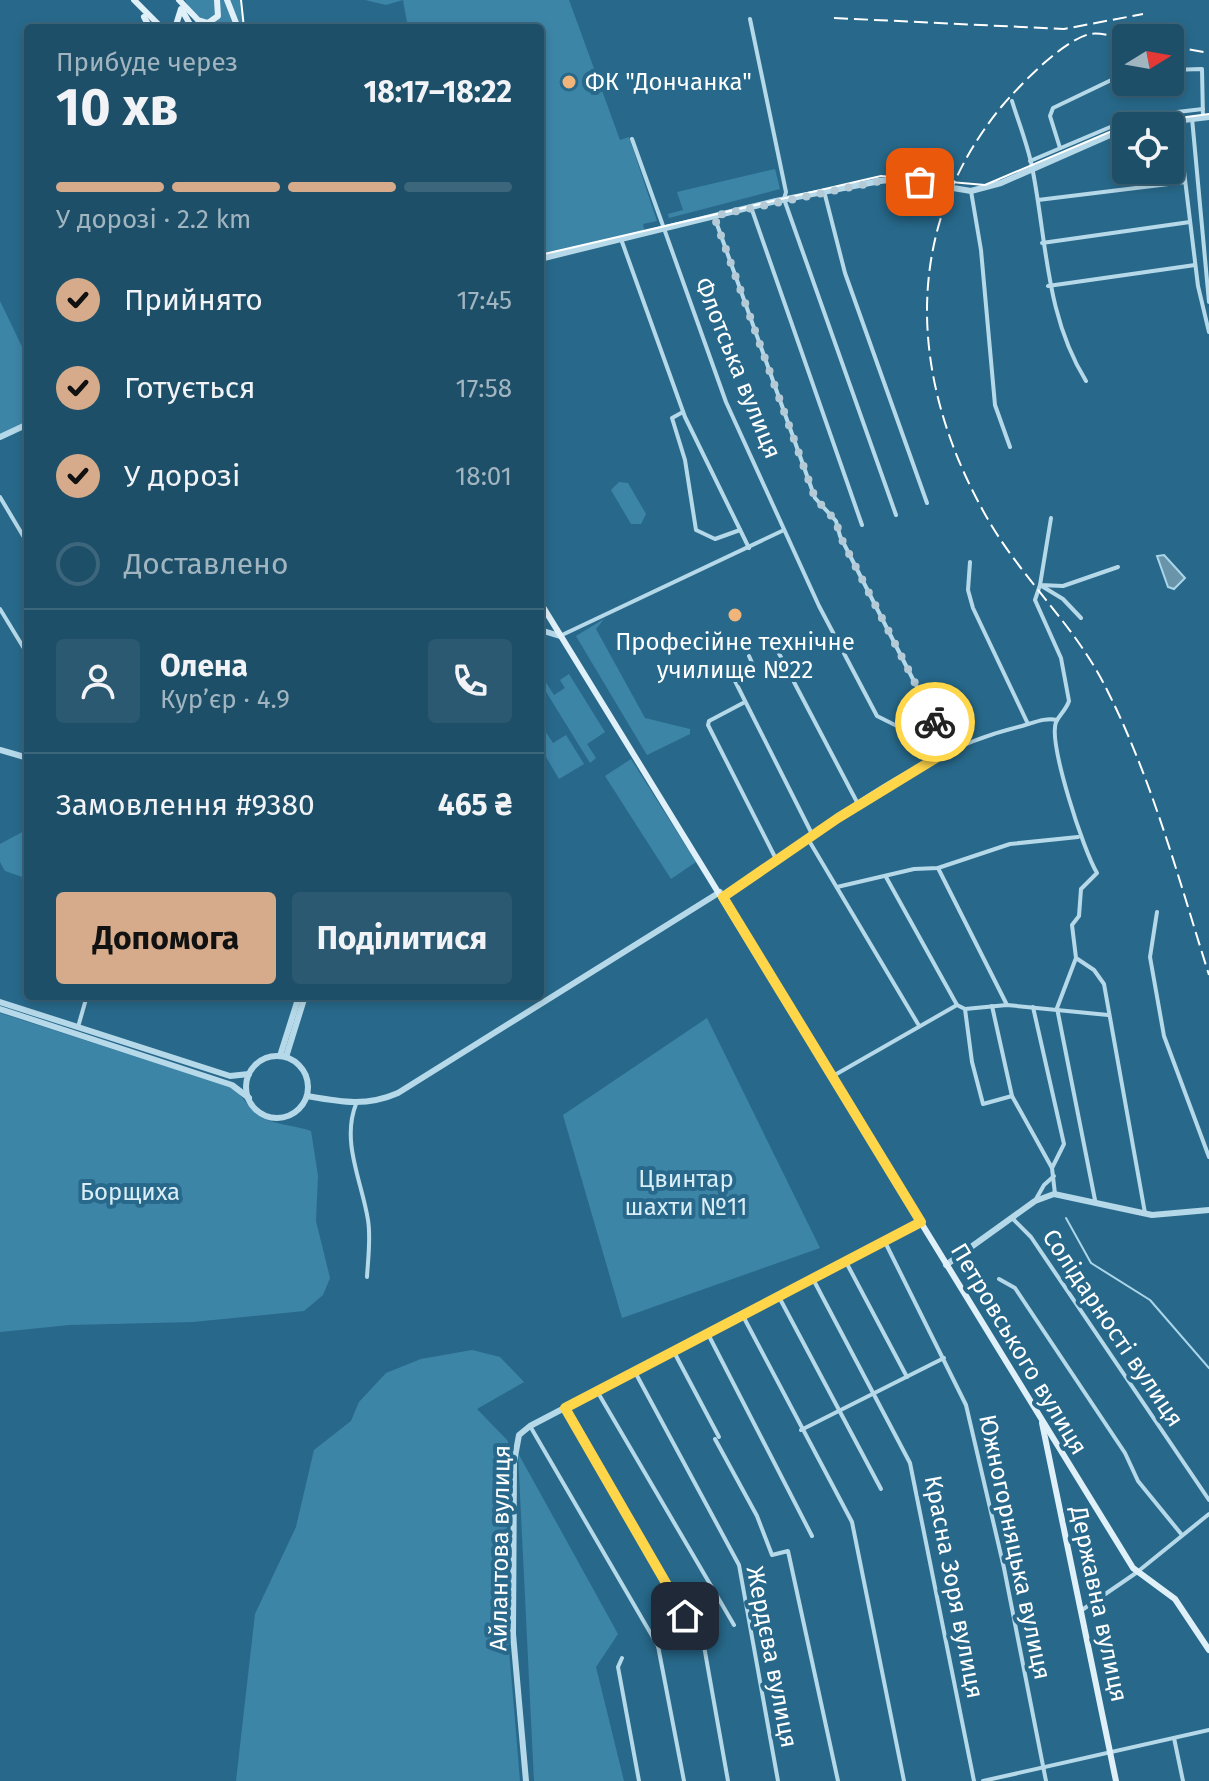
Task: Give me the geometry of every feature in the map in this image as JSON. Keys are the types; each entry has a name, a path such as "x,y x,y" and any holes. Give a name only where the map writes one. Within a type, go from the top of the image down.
{"main road":[{"path":"134,0 158,24"},
{"path":"134,0 148,24"},
{"path":"177,0 190,24"},
{"path":"177,0 198,20 208,23 219,13 217,0"},
{"path":"227,0 236,24"},
{"path":"176,24 181,9"},
{"name":"Петровського вулиця","path":"544,609 1136,1573 1175,1599 1209,1650"},
{"name":"Державна вулиця","path":"1040,1416 1116,1781"}],"street":[{"path":"750,19 781,164 784,199 896,515"},
{"path":"1184,70 1202,69 1205,115"},
{"path":"1060,148 1050,116 1053,108 1112,80"},
{"path":"1012,101 1032,165 1048,286 1075,364 1086,381"},
{"path":"1184,119 1205,115"},
{"path":"1032,165 1060,148 1134,117 1205,115"},
{"path":"1192,118 1209,302"},
{"path":"544,258 784,199 899,179 971,191 1112,134"},
{"name":"Флотська вулиця","path":"632,139 726,402 784,530 877,716 911,733 928,760"},
{"path":"1184,173 1201,309 1209,332"},
{"path":"1038,200 1185,182"},
{"path":"824,191 845,273 927,503"},
{"path":"971,191 983,266 995,405 1010,447"},
{"path":"751,207 862,525"},
{"path":"714,216 815,498 832,515 949,750"},
{"path":"1042,243 1190,222"},
{"path":"621,239 683,412 749,548"},
{"path":"1048,286 1195,265"},
{"path":"683,412 672,418 685,460 696,530 705,538 715,539 741,530"},
{"path":"0,437 24,426"},
{"path":"0,497 24,537"},
{"path":"1051,518 1035,600 1061,658 1069,701 1057,720 1061,760 1078,837 1097,873 1081,889 1078,920 1072,925 1076,958 1057,1008 1095,1200"},
{"path":"544,631 560,636 784,530"},
{"path":"970,562 968,590 973,608 1028,724"},
{"path":"1040,585 1063,586 1118,567"},
{"path":"1040,585 1063,599 1081,618"},
{"path":"0,609 24,648"},
{"path":"774,644 859,805"},
{"path":"749,656 754,667 735,679 745,702 810,837 918,1024"},
{"path":"745,702 709,721 708,725 777,861"},
{"path":"307,1096 356,1104 378,1102 398,1093 777,861 928,760 1028,724 1057,720"},
{"path":"0,750 24,757"},
{"path":"837,887 914,869 938,868 1010,844 1078,837"},
{"path":"938,868 1007,1005"},
{"path":"886,877 957,1005 965,1009 1007,1005 1057,1008 1108,1015"},
{"path":"1157,912 1150,957 1164,1036 1209,1157"},
{"path":"1076,958 1094,970 1104,984 1145,1213"},
{"path":"78,1027 86,1000"},
{"path":"283,1057 298,1000"},
{"path":"283,1057 304,1000"},
{"path":"0,1002 232,1085 249,1098 261,1113 279,1118 298,1110 307,1096 304,1071 283,1057 260,1061 249,1074 249,1098"},
{"path":"833,1076 918,1024 957,1005"},
{"path":"992,1006 1012,1096 1052,1168 1055,1195"},
{"path":"1033,1007 1064,1144 1052,1168"},
{"path":"0,1009 78,1027 230,1076 249,1074"},
{"path":"965,1009 981,1100 989,1105 1012,1096"},
{"path":"356,1104 350,1119 353,1163 369,1223 367,1277"},
{"path":"1035,1201 1044,1185 1054,1176"},
{"path":"946,1265 1035,1201 1055,1195 1095,1200 1145,1213 1209,1210"},
{"name":"Солідарності вулиця","path":"1012,1218 1031,1237 1209,1500"},
{"name":"Айлантова вулиця","path":"526,1781 513,1634 515,1442 530,1426 921,1222"},
{"name":"Южногорняцька вулиця","path":"885,1242 966,1405 979,1451 1046,1781"},
{"path":"846,1262 907,1377"},
{"name":"Красна Зоря вулиця","path":"813,1279 910,1463 974,1781"},
{"path":"999,1279 1015,1288 1125,1453 1138,1481 1182,1535"},
{"path":"779,1297 881,1489"},
{"path":"743,1316 852,1522 904,1781"},
{"path":"708,1334 812,1536"},
{"name":"Жердєва вулиця","path":"674,1352 757,1516 772,1555 788,1551 838,1781"},
{"path":"801,1430 944,1358"},
{"name":"Жердєва вулиця","path":"635,1372 739,1565 778,1781"},
{"path":"597,1391 734,1625"},
{"path":"565,1408 704,1646 728,1781"},
{"path":"530,1426 658,1646 684,1781"},
{"path":"1082,1610 1136,1573 1209,1514"},
{"path":"622,1658 618,1667 639,1781"},
{"path":"983,1781 1209,1730"},
{"path":"1174,1738 1183,1781"}],"green space":[{"path":"185,0 242,0 245,24 198,24"},
{"path":"365,0 403,0 386,5"},
{"path":"403,0 569,0 620,140 629,137 657,221 643,224 645,233 544,258 544,24 407,24"},
{"path":"775,169 780,189 669,218 668,214 683,210 677,192"},
{"path":"0,301 24,351 24,426 0,437"},
{"path":"619,482 628,483 646,514 641,524 631,524 611,490"},
{"path":"604,619 596,629 645,718 690,729 690,734 647,755 576,636"},
{"path":"569,674 605,732 587,744 596,758 590,763 544,688 544,679 554,695 565,688 560,680"},
{"path":"544,729 553,743 566,735 584,764 559,779 545,755"},
{"path":"631,759 696,862 671,879 605,776"},
{"path":"24,831 24,878 5,871 0,862 0,844"},
{"name":"Борщиха","path":"0,1013 231,1087 259,1116 311,1131 318,1176 316,1221 330,1278 323,1295 304,1311 193,1322 69,1325 0,1332"},
{"name":"Цвинтар шахти №11","path":"707,1018 820,1248 622,1318 563,1115"},
{"path":"472,1350 500,1357 524,1382 477,1409 508,1441 506,1614 520,1781 236,1781 255,1614 296,1527 314,1450 351,1421 359,1402 386,1373 421,1359"},
{"path":"518,1453 618,1634 596,1667 624,1781 534,1781"}],"shaded area":[{"path":"1164,555 1185,578 1174,589 1168,587 1157,556"}],"waterway":[{"path":"1066,1218 1091,1263 1150,1300 1209,1368"}],"tram line":[{"path":"241,0 244,24"},
{"path":"544,254 881,176 985,185 1126,125 1209,114"}],"railway":[{"path":"834,18 1064,29 1143,14"},
{"path":"1148,24 1155,23"},
{"path":"1112,36 1090,34 1055,54 1002,106 968,155 945,205 931,258 927,311 931,364 944,418 963,471 990,523 1095,667 1123,724 1164,830 1209,975"},
{"path":"1184,49 1209,53"}],"way so far":[{"path":"920,182 899,179 880,181 714,216 815,498 836,521 840,536 935,722"}],"place":[{"name":"ФК \"Дончанка\"","path":"569,82"},
{"name":"Професійне технічне училище №22","path":"735,615"}],"route":[{"path":"685,1616 565,1408 921,1222 723,897 838,818 928,760 949,750 935,722"}]}
